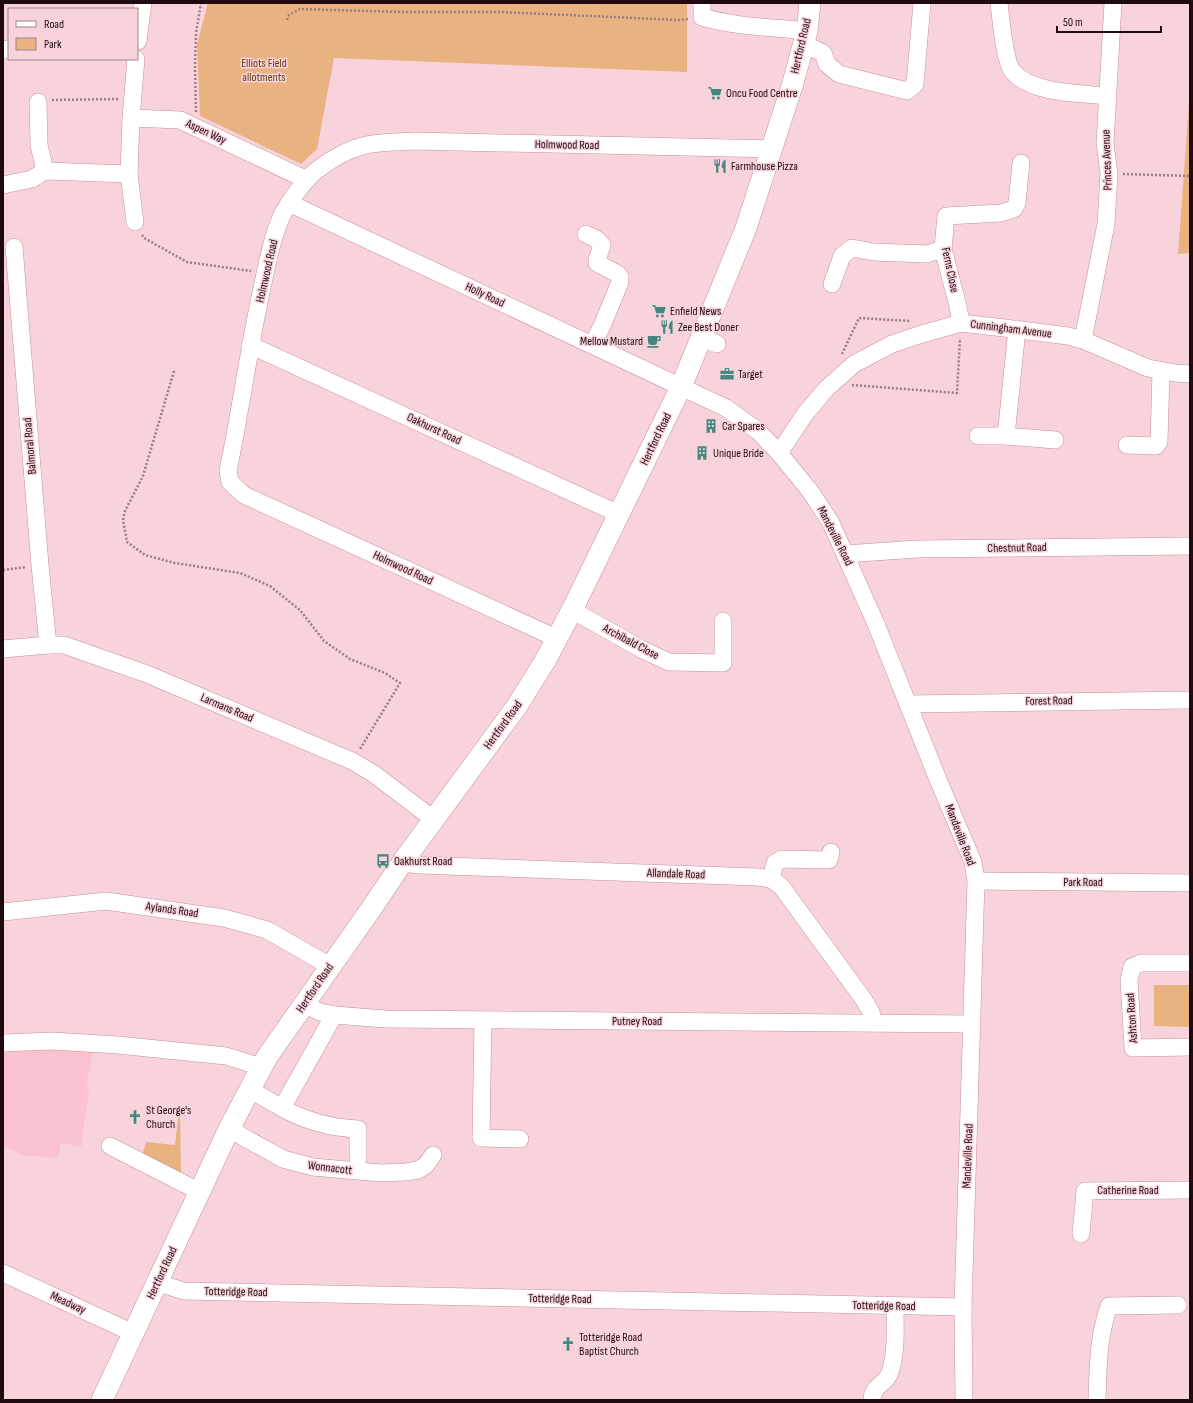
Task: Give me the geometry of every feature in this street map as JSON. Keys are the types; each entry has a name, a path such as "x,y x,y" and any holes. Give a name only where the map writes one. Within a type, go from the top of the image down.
{"main road":[{"name":"Hertford Road","path":"102,1400 229,1129 261,1067 433,819 518,706 572,610 681,387 709,341 793,83 805,37 810,3"}],"street":[{"path":"138,38 144,3"},
{"path":"702,10 718,22 805,37 823,53 827,64 839,74 907,91 914,84 922,3"},
{"path":"998,3 1006,52 1013,71 1027,82 1047,89 1107,96"},
{"name":"Princes Avenue","path":"1083,340 1106,224 1109,174 1105,143 1113,3"},
{"path":"135,222 129,174 136,60"},
{"path":"38,102 39,145 46,171"},
{"name":"Aspen Way","path":"132,118 180,120 306,180"},
{"name":"Holmwood Road","path":"556,638 244,495 230,482 228,470 250,345 265,274 275,235 282,216 289,203 306,180 317,170 340,155 366,145 414,141 772,149"},
{"name":"Ferns Close","path":"961,323 944,249 946,216 1001,213 1014,209 1017,203 1021,163"},
{"path":"4,185 32,179 46,171 129,174"},
{"name":"Holly Road","path":"289,203 681,387"},
{"path":"586,234 596,239 602,245 597,263 618,274 620,277 620,282 602,326 592,345"},
{"name":"Balmoral Road","path":"14,247 48,645"},
{"path":"832,284 842,256 852,248 873,252 927,254 944,249"},
{"name":"Cunningham Avenue","path":"779,453 805,414 826,389 854,364 892,344 961,323 1017,329 1083,340 1148,368 1174,373 1190,374"},
{"path":"1006,436 1017,329"},
{"name":"Oakhurst Road","path":"250,345 619,514"},
{"path":"1127,445 1156,446 1159,442 1161,371"},
{"name":"Mandeville Road","path":"681,387 726,408 758,431 779,453 810,491 831,523 876,624 939,782 973,862 976,881 963,1308 964,1400"},
{"path":"978,436 1006,436 1055,440"},
{"name":"Chestnut Road","path":"845,554 917,549 1190,546"},
{"name":"Archibald Close","path":"572,610 643,650 669,662 723,663 723,620"},
{"name":"Larmans Road","path":"3,649 64,645 147,674 352,761 374,774 433,819"},
{"name":"Forest Road","path":"908,704 1190,700"},
{"path":"831,852 829,860 782,859 776,863 771,879 781,886 864,1000 871,1012 874,1023"},
{"name":"Allandale Road","path":"404,860 410,864 420,865 757,877 771,879"},
{"name":"Park Road","path":"976,881 1190,883"},
{"name":"Aylands Road","path":"3,912 106,901 224,918 267,930 330,966"},
{"name":"Ashton Road","path":"1190,963 1141,963 1132,967 1130,980 1133,1048 1190,1047"},
{"name":"Putney Road","path":"304,1004 320,1012 334,1015 386,1019 972,1024"},
{"path":"282,1108 334,1015"},
{"path":"483,1020 481,1138 520,1139"},
{"path":"3,1044 52,1041 118,1045 226,1056 261,1067"},
{"path":"249,1089 282,1108 317,1123 342,1128 358,1129 358,1159"},
{"name":"Wonnacott","path":"229,1129 283,1159 313,1167 381,1173 406,1172 422,1168 433,1155"},
{"path":"110,1146 200,1192"},
{"name":"Catherine Road","path":"1081,1234 1085,1191 1190,1190"},
{"name":"Meadway","path":"3,1273 133,1333"},
{"name":"Totteridge Road","path":"158,1282 184,1291 963,1308"},
{"path":"1097,1400 1098,1357 1100,1342 1109,1306 1178,1305"},
{"path":"872,1400 872,1394 877,1387 890,1375 893,1363 894,1306"}],"path":[{"path":"195,127 196,33 201,3"},
{"path":"287,20 289,15 300,9 403,12 501,12 678,20 702,10"},
{"path":"38,102 43,100 133,99"},
{"path":"1109,174 1190,176"},
{"path":"135,222 144,238 187,262 265,274"},
{"path":"835,380 847,385 957,393 961,323"},
{"path":"174,371 143,476 125,511 123,520 127,542 145,554 175,563 240,573 270,586 300,610 324,641 350,659 385,673 400,683 352,761"},
{"path":"3,570 40,565"}],"shaded area":[{"path":"3,1045 94,1047 87,1081 89,1092 81,1147 61,1143 58,1158 22,1155 3,1146"}],"green space":[{"name":"Elliots Field allotments","path":"208,3 687,3 687,72 334,58 317,149 301,164 200,116 197,44"},
{"path":"1190,90 1190,253 1178,254"},
{"path":"1154,985 1190,985 1190,1027 1154,1026"},
{"path":"180,1104 181,1177 142,1156 146,1142 175,1145"}],"place":[{"name":"Oncu Food Centre","path":"715,93"},
{"name":"Farmhouse Pizza","path":"720,166"},
{"name":"Enfield News","path":"659,311"},
{"name":"Zee Best Doner","path":"667,327"},
{"name":"Mellow Mustard","path":"654,341"},
{"name":"Target","path":"727,374"},
{"name":"Car Spares","path":"711,426"},
{"name":"Unique Bride","path":"702,453"},
{"name":"Oakhurst Road","path":"383,861"},
{"name":"St George's Church","path":"135,1117"},
{"name":"Totteridge Road Baptist Church","path":"568,1344"}]}
